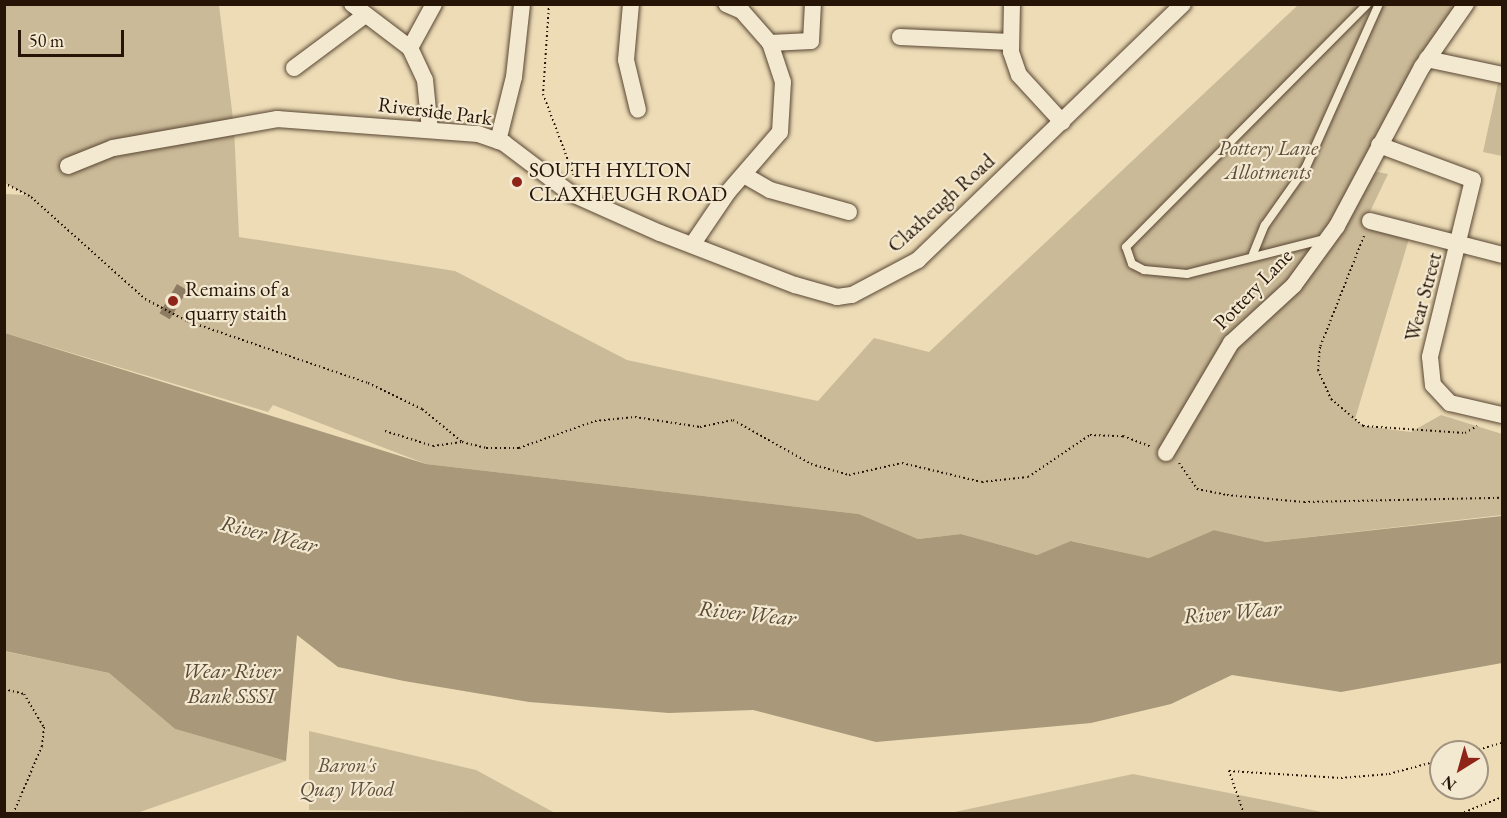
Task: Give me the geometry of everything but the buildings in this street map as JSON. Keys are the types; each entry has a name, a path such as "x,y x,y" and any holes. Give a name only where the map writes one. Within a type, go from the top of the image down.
{"street":[{"path":"410,48 434,4"},
{"path":"498,141 514,77 522,4"},
{"path":"631,4 626,60 638,110"},
{"path":"692,245 744,175 780,132 783,82 770,43 742,11 726,4"},
{"path":"770,43 810,41 813,4"},
{"path":"1012,4 1011,42 1019,75 1062,122"},
{"name":"Claxheugh Road","path":"837,297 874,287 918,260 1183,4"},
{"name":"Pottery Lane","path":"1166,453 1231,343 1294,285 1328,239 1427,59 1466,4"},
{"path":"294,68 359,10 410,48 425,80 430,130"},
{"path":"900,37 1011,42"},
{"path":"1427,59 1503,75"},
{"name":"Riverside Park","path":"68,166 113,148 277,119 430,130 498,141 582,199 692,245 837,297"},
{"name":"Wear Street","path":"1379,146 1473,180 1460,244 1431,357 1433,385 1450,403 1500,415"},
{"path":"744,175 770,190 849,212"},
{"path":"1370,222 1503,255"}],"lane":[{"path":"1328,239 1253,254 1187,274 1159,273 1132,264 1126,247 1367,4"},
{"path":"1253,254 1265,225 1306,167 1379,4"}],"path":[{"path":"549,4 543,94 582,199"},
{"path":"4,183 32,196 145,299 187,321 368,383 422,409 462,441"},
{"path":"1370,222 1320,346 1318,370 1331,399 1363,426 1411,432 1465,433 1500,415"},
{"path":"384,431 433,446 462,441 519,448 594,421 634,417 700,427 733,420 812,464 849,475 902,463 982,482 1028,477 1090,435 1123,436 1166,453 1197,489 1227,495 1304,502 1503,498"},
{"path":"4,688 24,694 44,727 42,746 13,813"},
{"path":"1244,813 1228,771 1341,778 1429,762"},
{"path":"1460,813 1503,797"}],"green space":[{"name":"Pottery Lane Allotments","path":"4,5 219,5 234,127 239,237 455,271 627,360 818,401 874,338 929,352 1298,5 1466,5 1367,170 1388,174 1366,220 1411,232 1355,419 1363,426 1411,432 1441,415 1502,434 1502,515 1266,542 1214,530 1149,558 1072,541 1037,555 961,534 918,539 859,514 426,464 273,405 268,412 5,333 5,194 27,195 5,183"},
{"path":"1500,74 1502,75 1502,156 1483,152"},
{"path":"4,651 109,673 175,729 286,761 137,813 5,813"},
{"name":"Baron's Quay Wood","path":"309,731 476,770 555,813 309,810"},
{"path":"1133,774 1279,803 1326,813 950,813"}],"water":[{"path":"5,333 426,464 859,514 918,539 961,534 1037,555 1071,541 1149,558 1214,530 1266,542 1502,516 1502,663 1341,692 1232,675 1171,704 1091,723 876,742 753,710 669,713 529,702 404,681 338,667 297,635 286,761 175,729 109,673 5,651"}],"place":[{"name":"SOUTH HYLTON CLAXHEUGH ROAD","path":"517,182"},
{"name":"Remains of a quarry staith","path":"173,301"}],"water label":[{"name":"River Wear","path":"269,534"},
{"name":"River Wear","path":"1232,612"},
{"name":"River Wear","path":"747,613"},
{"name":"Wear River Bank SSSI","path":"231,682"}]}
